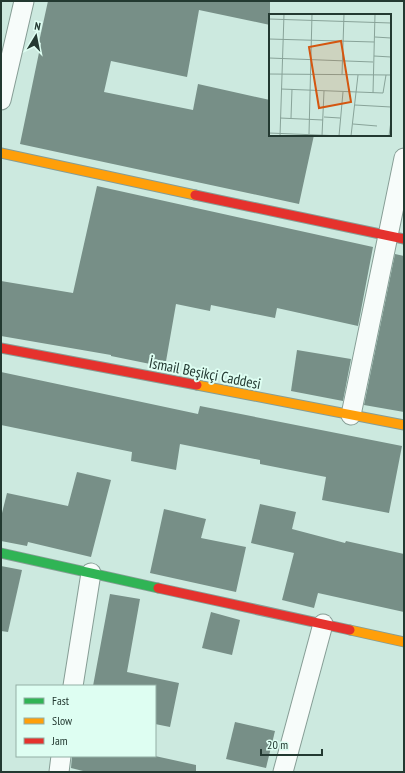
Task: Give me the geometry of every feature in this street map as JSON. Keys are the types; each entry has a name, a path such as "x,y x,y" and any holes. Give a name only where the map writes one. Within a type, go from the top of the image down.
{"street":[{"path":"1,100 24,1"},
{"path":"1,153 396,238"},
{"path":"351,414 396,238 404,158"},
{"name":"İsmail Beşikçi Caddesi","path":"1,348 404,425"},
{"path":"1,553 404,642"},
{"path":"73,685 91,573"},
{"path":"283,772 322,624"},
{"path":"59,772 61,757"}],"building":[{"path":"48,1 270,1 269,25 199,10 187,77 111,61 104,92 193,110 198,84 269,100 269,136 314,136 299,204 20,144 41,43 39,42"},
{"path":"97,186 373,247 358,326 277,308 275,318 211,305 210,311 176,304 165,367 111,355 1,336 1,281 73,293"},
{"path":"395,254 404,256 404,412 364,405"},
{"path":"297,350 351,359 343,401 291,391"},
{"path":"1,372 198,414 200,406 402,446 389,513 322,500 326,477 260,464 260,460 180,444 176,470 131,461 132,452 1,425"},
{"path":"77,472 111,480 91,557 28,542 27,546 1,541 1,517 7,493 68,506"},
{"path":"260,504 296,512 292,529 345,543 346,541 404,554 404,612 318,593 314,608 282,600 294,553 251,543"},
{"path":"164,509 206,519 201,538 246,547 236,592 150,573"},
{"path":"1,566 22,570 8,632 1,631"},
{"path":"110,594 140,599 127,672 179,683 170,727 156,724 156,685 93,685"},
{"path":"211,612 240,620 232,655 202,648"},
{"path":"235,722 275,731 266,768 226,759"},
{"path":"156,756 196,765 196,772 87,772 71,768 72,757"}],"traffic: fast":[{"path":"1,553 158,588"}],"traffic: slow":[{"path":"1,153 195,195"},
{"path":"197,385 404,425"},
{"path":"350,630 404,642"}],"traffic: jam":[{"path":"195,195 404,239"},
{"path":"1,348 197,385"},
{"path":"158,588 350,630"}]}
